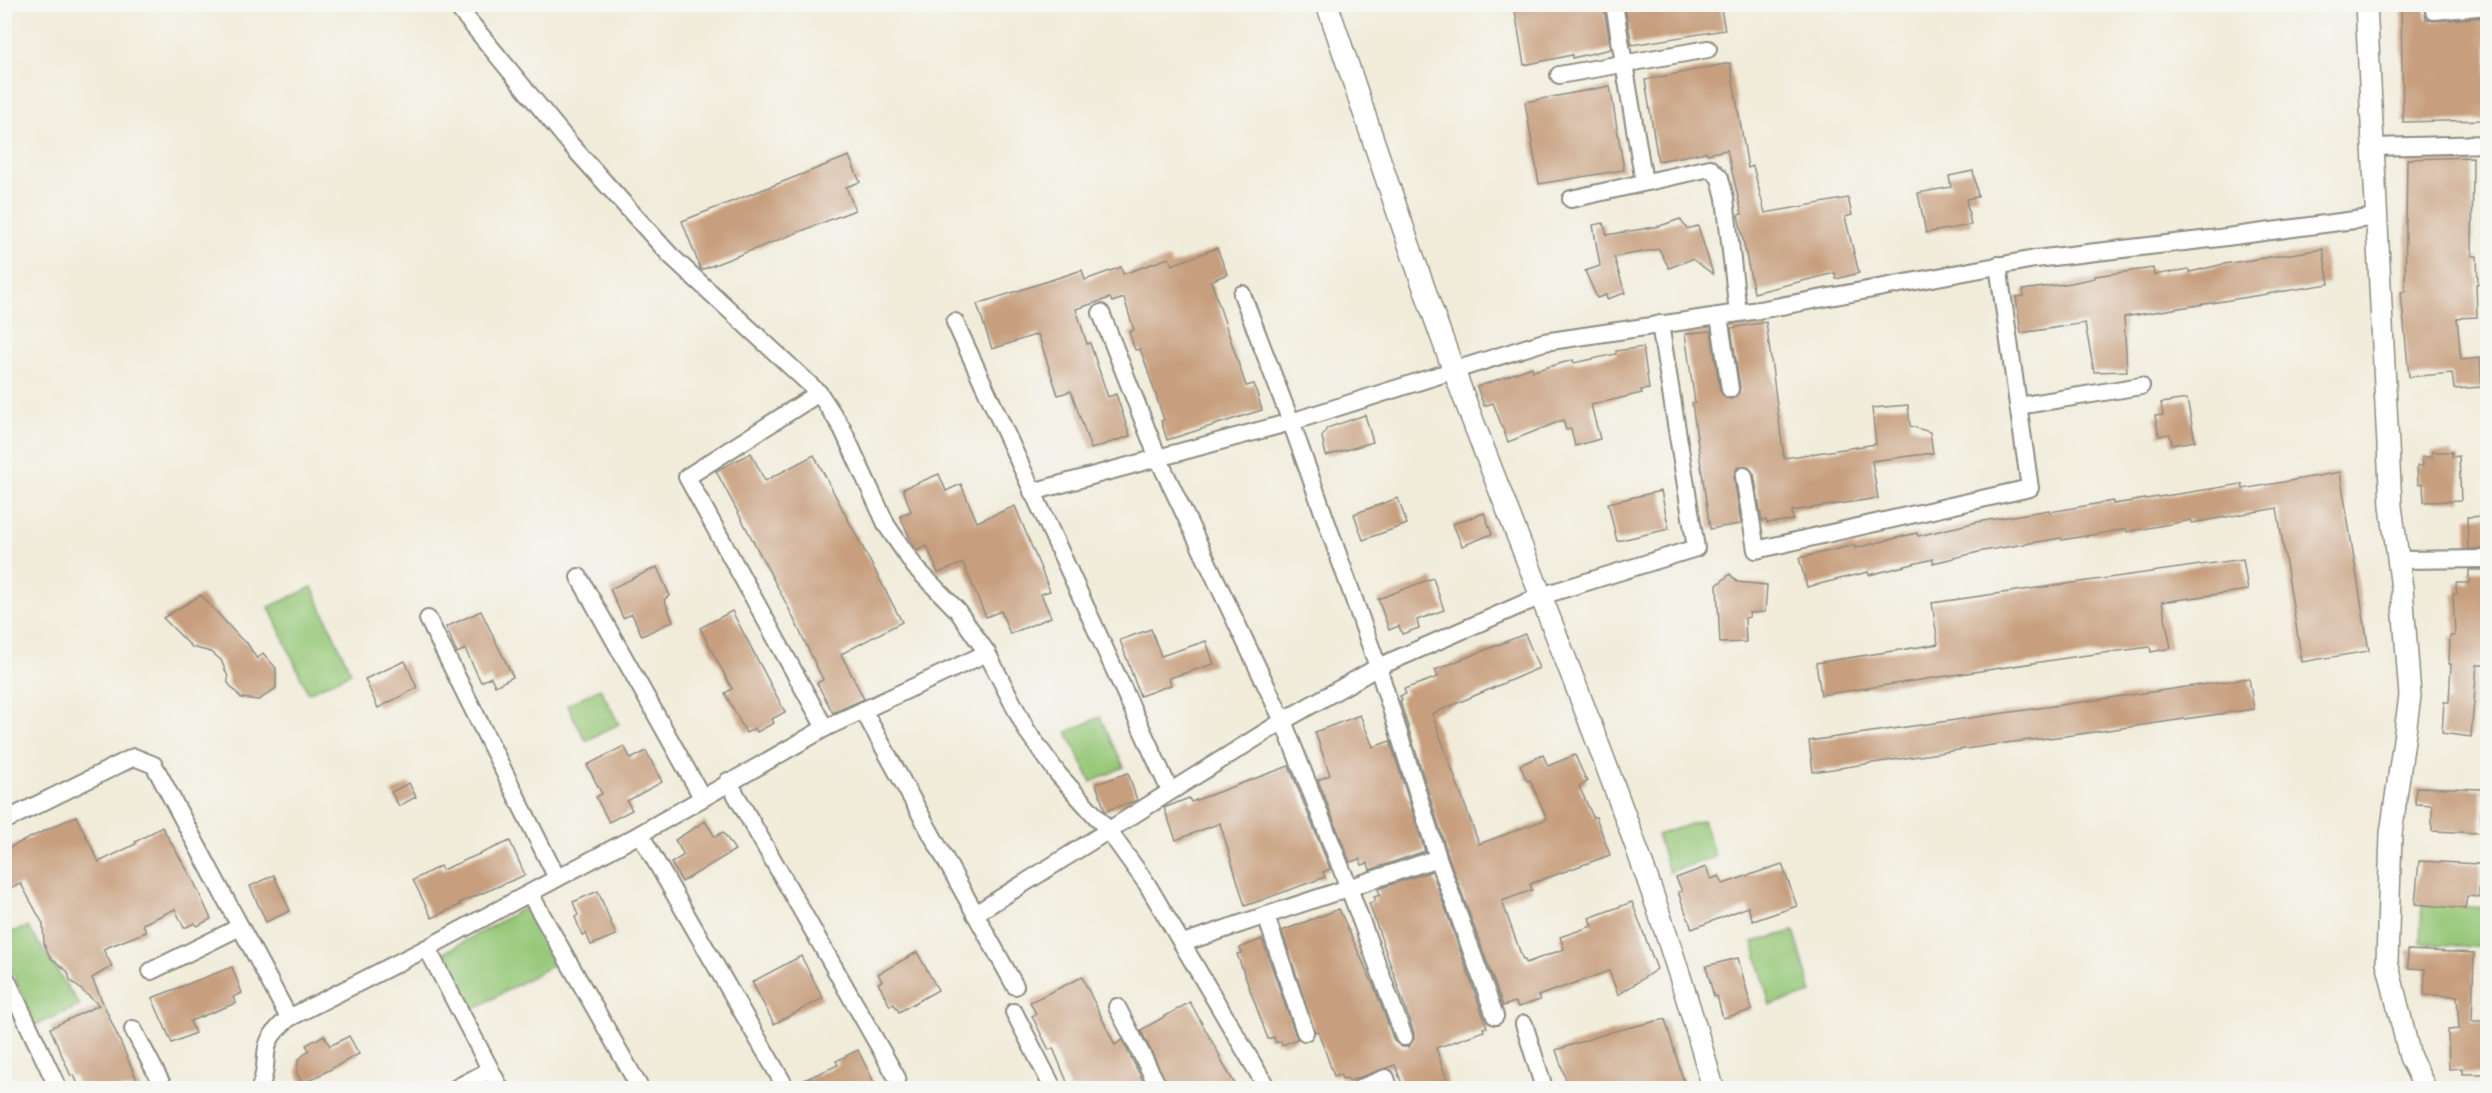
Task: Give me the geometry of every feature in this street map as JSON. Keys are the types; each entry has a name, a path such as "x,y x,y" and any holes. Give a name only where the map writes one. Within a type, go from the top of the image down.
{"street":[{"path":"455,4 571,145 670,255 819,393 842,428 887,526 915,567 957,610 987,653 1027,731 1058,774 1108,830 1147,884 1267,1089"},
{"path":"1327,4 1454,369 1649,881 1681,978 1713,1089"},
{"path":"1614,4 1644,182"},
{"path":"2366,4 2391,506 2410,696 2391,834 2387,962 2410,1057 2426,1089"},
{"path":"2434,4 2434,10 2487,6"},
{"path":"1559,75 1708,49"},
{"path":"2373,147 2487,144"},
{"path":"1571,199 1710,168 1720,178 1725,198 1738,313"},
{"path":"1032,492 1291,422 1544,342 1738,313 2035,259 2377,217"},
{"path":"1744,476 1756,550 2030,488 1998,266"},
{"path":"1242,294 1291,422 1378,668 1438,858 1495,1016"},
{"path":"1101,314 1158,458 1283,721 1349,888 1404,1037"},
{"path":"1719,316 1730,389"},
{"path":"955,322 1170,791"},
{"path":"975,914 1283,721 1378,668 1541,596 1696,548 1660,324"},
{"path":"2018,406 2141,386"},
{"path":"819,393 687,477 825,728"},
{"path":"2398,560 2487,559"},
{"path":"579,577 702,797"},
{"path":"428,619 557,879"},
{"path":"260,1089 264,1078 265,1047 275,1029 289,1018 530,894 825,728 987,653"},
{"path":"863,710 1015,986"},
{"path":"4,821 134,757 154,765 289,1018"},
{"path":"728,781 897,1078"},
{"path":"640,834 786,1089"},
{"path":"1183,943 1438,858"},
{"path":"530,894 640,1089"},
{"path":"1266,916 1305,1032"},
{"path":"151,971 240,927"},
{"path":"427,948 500,1089"},
{"path":"4,974 58,1089"},
{"path":"1117,1007 1159,1089"},
{"path":"1014,1012 1053,1089"},
{"path":"1524,1024 1544,1089"},
{"path":"133,1029 164,1089"},
{"path":"456,1089 490,1070"},
{"path":"1361,1089 1386,1078 1389,1089"}],"green space":[{"path":"312,587 351,673 308,693 269,607"},
{"path":"600,688 619,724 586,741 567,705"},
{"path":"1100,717 1124,767 1091,782 1067,732"},
{"path":"1703,820 1715,857 1669,872 1657,835"},
{"path":"2422,904 2487,908 2487,948 2420,943"},
{"path":"529,905 560,961 474,1009 442,954"},
{"path":"28,927 80,1006 35,1025 5,955 4,934"},
{"path":"1794,931 1812,993 1770,1005 1753,942"}],"building":[{"path":"1514,4 1603,4 1611,49 1524,65"},
{"path":"1637,4 1720,4 1725,30 1632,45 1625,7"},
{"path":"2401,4 2424,4 2426,19 2434,21 2487,17 2487,116 2485,120 2403,122"},
{"path":"1730,63 1748,168 1753,166 1765,213 1848,198 1852,215 1845,217 1859,273 1836,279 1835,273 1754,293 1738,215 1742,214 1727,150 1658,161 1645,80"},
{"path":"1610,86 1624,170 1539,184 1525,102"},
{"path":"849,156 860,182 846,187 855,210 701,270 682,221"},
{"path":"2473,157 2472,256 2477,256 2477,317 2457,318 2461,360 2480,358 2482,387 2454,389 2452,373 2409,377 2401,292 2405,292 2407,159"},
{"path":"1973,171 1978,197 1966,199 1971,225 1926,233 1918,193 1951,187 1949,176"},
{"path":"1680,219 1687,229 1698,226 1713,274 1692,259 1669,268 1659,249 1614,257 1625,293 1607,299 1606,295 1597,298 1585,271 1600,266 1593,225 1603,223 1607,235 1660,226"},
{"path":"1217,248 1227,274 1211,281 1246,386 1254,384 1262,410 1167,440 1161,421 1164,420 1144,359 1140,349 1135,350 1129,332 1134,330 1124,298 1112,302 1110,298 1076,309 1108,397 1116,394 1130,436 1091,449 1071,391 1058,395 1038,334 992,349 977,304 1082,270 1085,280 1121,267 1123,274 1169,258 1172,265"},
{"path":"2323,249 2329,284 2124,317 2127,371 2094,372 2085,323 2021,333 2016,297 2024,296 2023,290 2153,268 2154,275 2189,269 2190,272 2224,264"},
{"path":"1766,322 1784,458 1876,444 1872,408 1908,405 1910,426 1930,432 1933,453 1872,461 1878,498 1792,511 1793,520 1767,523 1766,520 1762,521 1754,474 1748,466 1742,466 1737,468 1734,477 1741,524 1710,529 1692,403 1695,403 1685,334 1711,331 1720,391 1726,398 1732,399 1739,393 1740,387 1731,328"},
{"path":"1643,347 1649,389 1641,390 1642,393 1591,405 1600,439 1575,446 1571,429 1566,430 1563,420 1508,442 1493,403 1484,406 1477,387 1532,367 1533,371 1573,360 1574,363 1616,354 1616,351"},
{"path":"2187,399 2195,441 2172,445 2170,434 2159,436 2155,416 2163,415 2161,403"},
{"path":"1365,415 1373,442 1326,456 1322,437 1327,428"},
{"path":"2432,452 2452,452 2452,457 2459,456 2461,501 2424,502 2423,484 2418,484 2417,466 2423,466 2422,457 2432,457"},
{"path":"751,453 765,481 814,455 902,622 841,654 864,699 833,713 817,683 823,680 788,607 716,471"},
{"path":"2340,472 2369,651 2302,662 2277,508 2192,523 2191,520 2127,532 2126,529 2062,540 2061,538 1983,551 1933,563 1933,559 1807,587 1799,558 1854,545 1855,548 1917,533 1918,536 1977,522 2049,510 2050,512 2113,501 2113,504 2242,484 2243,489"},
{"path":"939,474 946,491 961,484 977,522 1015,506 1050,591 1041,594 1051,617 1010,634 1001,611 986,617 963,563 938,573 927,546 916,551 900,516 911,511 903,489"},
{"path":"1661,491 1669,529 1617,541 1608,503"},
{"path":"1398,498 1407,524 1363,540 1354,514"},
{"path":"1484,513 1492,534 1462,546 1453,524"},
{"path":"2487,516 2487,549 2468,549 2467,517"},
{"path":"2243,559 2248,590 2162,602 2171,648 2151,652 2150,647 2080,656 1821,695 1816,663 1938,644 1932,603"},
{"path":"657,567 670,596 664,599 673,621 642,636 632,614 623,618 610,589"},
{"path":"2469,570 2487,570 2487,658 2485,658 2485,665 2477,665 2471,737 2442,733 2444,702 2449,702 2450,636 2455,636 2453,594 2457,594 2456,583 2469,583"},
{"path":"1730,574 1737,582 1767,585 1765,612 1749,613 1750,617 1745,618 1746,642 1720,643 1717,585"},
{"path":"1433,578 1444,610 1417,620 1419,628 1402,634 1399,626 1389,630 1378,599"},
{"path":"201,595 247,643 257,659 263,653 276,668 276,688 259,700 241,698 228,683 221,660 211,652 192,647 163,618"},
{"path":"481,611 513,677 495,686 491,677 481,682 465,649 457,653 446,627"},
{"path":"732,611 785,712 772,719 774,723 757,732 755,728 746,733 725,693 732,689 700,628"},
{"path":"1151,629 1161,656 1206,641 1214,664 1169,678 1171,685 1140,696 1120,640"},
{"path":"1525,634 1539,668 1432,714 1479,844 1547,819 1530,780 1527,781 1520,765 1543,755 1548,766 1575,755 1587,782 1579,786 1593,817 1596,817 1610,855 1530,884 1532,890 1502,901 1523,960 1526,963 1564,949 1560,937 1592,926 1589,918 1632,902 1657,969 1618,995 1609,971 1538,996 1540,1000 1518,1007 1515,1002 1503,1006 1448,855 1400,696 1406,694 1404,689 1438,677 1435,670"},
{"path":"405,661 417,688 378,708 365,679"},
{"path":"2249,678 2254,709 1813,772 1809,741"},
{"path":"1360,715 1373,747 1390,741 1425,851 1370,870 1368,863 1362,865 1360,859 1350,862 1318,780 1330,775 1315,732"},
{"path":"624,746 631,759 646,751 662,782 627,801 632,810 609,822 596,797 602,794 587,765"},
{"path":"1289,766 1330,869 1323,872 1325,877 1245,906 1220,823 1176,840 1164,808 1189,798 1191,802"},
{"path":"1128,773 1137,800 1105,811 1096,784"},
{"path":"409,783 416,797 399,806 391,792"},
{"path":"2416,787 2481,789 2481,833 2432,831 2432,805 2415,804"},
{"path":"76,816 99,862 136,844 135,842 162,827 193,880 211,919 197,926 195,923 184,928 175,909 143,924 146,932 103,949 112,966 92,978 141,1089 80,1089 74,1075 71,1076 50,1028 99,1005 70,980 68,972 50,957 44,944 43,924 21,884 4,890 4,850"},
{"path":"705,821 715,837 723,832 735,850 682,882 671,863 684,855 675,840"},
{"path":"510,841 525,875 459,903 460,905 432,918 413,880 440,866 442,870"},
{"path":"2419,861 2480,864 2479,897 2467,896 2465,909 2415,904"},
{"path":"1782,864 1797,906 1753,921 1748,907 1692,929 1678,892 1682,891 1676,878 1706,867 1711,879 1719,876 1723,884"},
{"path":"1432,871 1487,1027 1483,1028 1484,1031 1436,1048 1450,1089 1404,1089 1395,1065 1349,1081 1347,1078 1342,1079 1340,1074 1334,1076 1318,1031 1315,1032 1282,931 1339,909 1375,989 1394,1041 1402,1047 1408,1047 1414,1039 1414,1033 1369,903 1376,901 1374,897 1380,895 1378,889"},
{"path":"274,875 290,911 266,922 250,886"},
{"path":"598,891 616,935 591,945 586,934 582,935 575,917 578,915 573,902"},
{"path":"1262,939 1297,1039 1282,1045 1281,1041 1276,1043 1274,1037 1268,1039 1237,954 1242,953 1240,948"},
{"path":"2408,950 2474,953 2472,1021 2487,1021 2487,1074 2462,1074 2462,1068 2449,1069 2448,1030 2459,1029 2457,996 2424,995 2425,969 2408,968"},
{"path":"917,952 938,990 899,1012 894,1004 890,1006 878,983 882,981 878,974"},
{"path":"801,956 823,998 774,1024 752,982"},
{"path":"1738,958 1752,1010 1723,1018 1717,996 1714,997 1706,966"},
{"path":"232,967 242,993 233,997 236,1003 190,1021 195,1033 172,1043 152,998"},
{"path":"1082,977 1115,1045 1122,1040 1147,1089 1070,1089 1053,1048 1049,1050 1032,1016 1036,1014 1030,1002"},
{"path":"1190,1002 1238,1089 1169,1089 1141,1030"},
{"path":"1665,1019 1686,1089 1569,1089 1556,1050 1611,1032"},
{"path":"324,1035 330,1046 349,1036 359,1054 303,1084 297,1073 298,1060 309,1050 306,1045"},
{"path":"858,1050 877,1089 796,1089 795,1084 838,1065 836,1061"}]}
